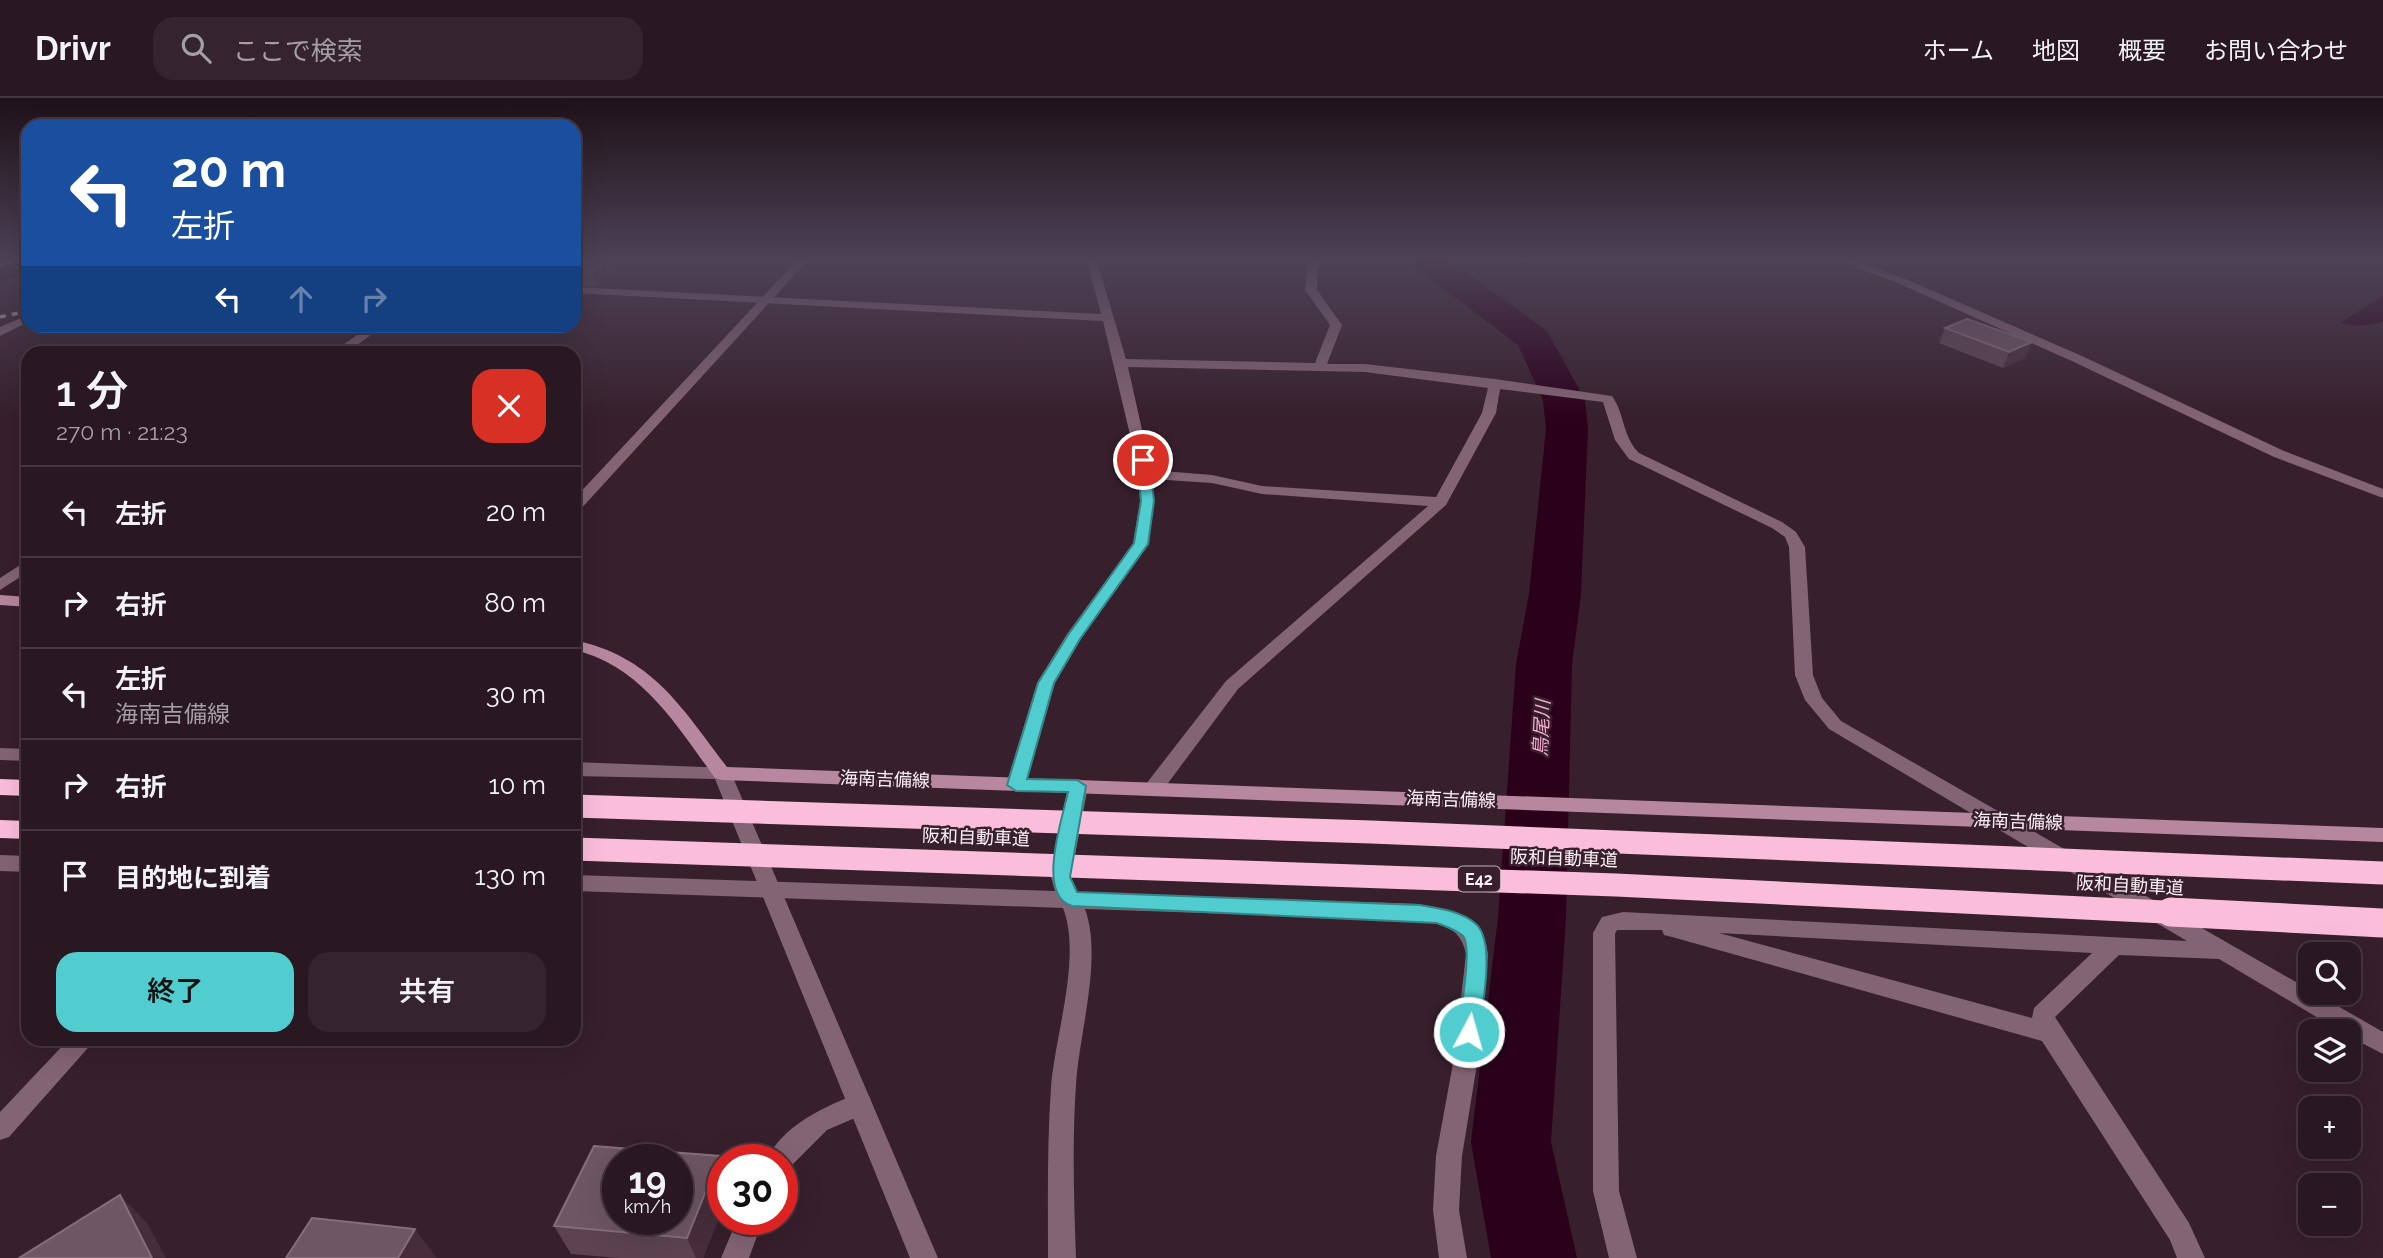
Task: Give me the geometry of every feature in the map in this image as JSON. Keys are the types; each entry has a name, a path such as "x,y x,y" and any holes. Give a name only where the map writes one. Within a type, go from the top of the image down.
{"highway":[{"path":"0,787 21,788"},
{"name":"阪和自動車道","path":"581,806 1371,832 2383,873"},
{"path":"0,829 21,830"},
{"name":"阪和自動車道","path":"581,849 1630,885 2383,923"}],"main road":[{"path":"0,600 21,602"},
{"path":"581,646 623,661 654,687 722,773"},
{"name":"海南吉備線","path":"722,773 2383,835"}],"street":[{"path":"581,500 755,312"},
{"path":"996,312 1107,318"},
{"path":"1016,785 1046,683 1073,638 1141,544 1147,501 1145,474 1121,363 1105,312"},
{"path":"1320,365 1336,325 1327,312"},
{"path":"1972,312 2268,449 2383,494"},
{"path":"0,332 21,322"},
{"path":"348,346 367,333"},
{"path":"1121,363 1365,368 1532,387 1601,397 1611,402 1619,440 1634,456 1777,525 1791,535 1797,547 1804,675 1814,701 1835,725 2383,1044"},
{"path":"1153,789 1232,685 1441,502 1489,413 1495,383"},
{"path":"1145,474 1212,479 1262,490 1441,502"},
{"path":"0,585 21,570"},
{"path":"0,754 21,755"},
{"path":"581,769 722,773 924,1258"},
{"path":"1062,1258 1060,1121 1068,1038 1079,968 1078,922 1072,899 1063,887 1061,877 1077,786"},
{"path":"0,863 21,864"},
{"path":"581,883 1419,912 1441,916 1469,930 1475,940 1477,954 1466,1058 1449,1156 1446,1210 1453,1258"},
{"path":"1623,1258 1606,1191 1604,933 1610,923 1623,920 2222,951"},
{"path":"1662,922 1676,931 2050,1033"},
{"path":"2114,946 2042,1015 2050,1033 2180,1232 2191,1258"},
{"path":"0,1129 77,1046"},
{"path":"796,1144 818,1122 860,1104"},
{"path":"735,1258 744,1235"}],"shaded area":[{"path":"2357,312 2383,312 2383,322 2358,326 2340,323"}],"building":[{"path":"1967,319 2032,342 2009,352 1945,328"},
{"path":"594,1146 602,1147 602,1230 554,1226"},
{"path":"693,1154 707,1155 707,1188 693,1223"},
{"path":"120,1195 152,1258 19,1258"},
{"path":"312,1218 415,1229 398,1258 286,1258"},
{"path":"654,1235 688,1235 687,1238"}],"waterway":[{"name":"鳥尾川","path":"1498,312 1534,339 1564,400 1567,429 1555,594 1544,664 1532,918 1511,1142 1534,1258"}],"railway":[{"path":"0,317 21,312"}],"route":[{"path":"1143,460 1147,501 1141,544 1073,638 1046,683 1016,785 1077,786 1061,877 1063,887 1072,899 1419,912 1458,922 1469,930 1475,940 1477,954 1469,1032"}]}
